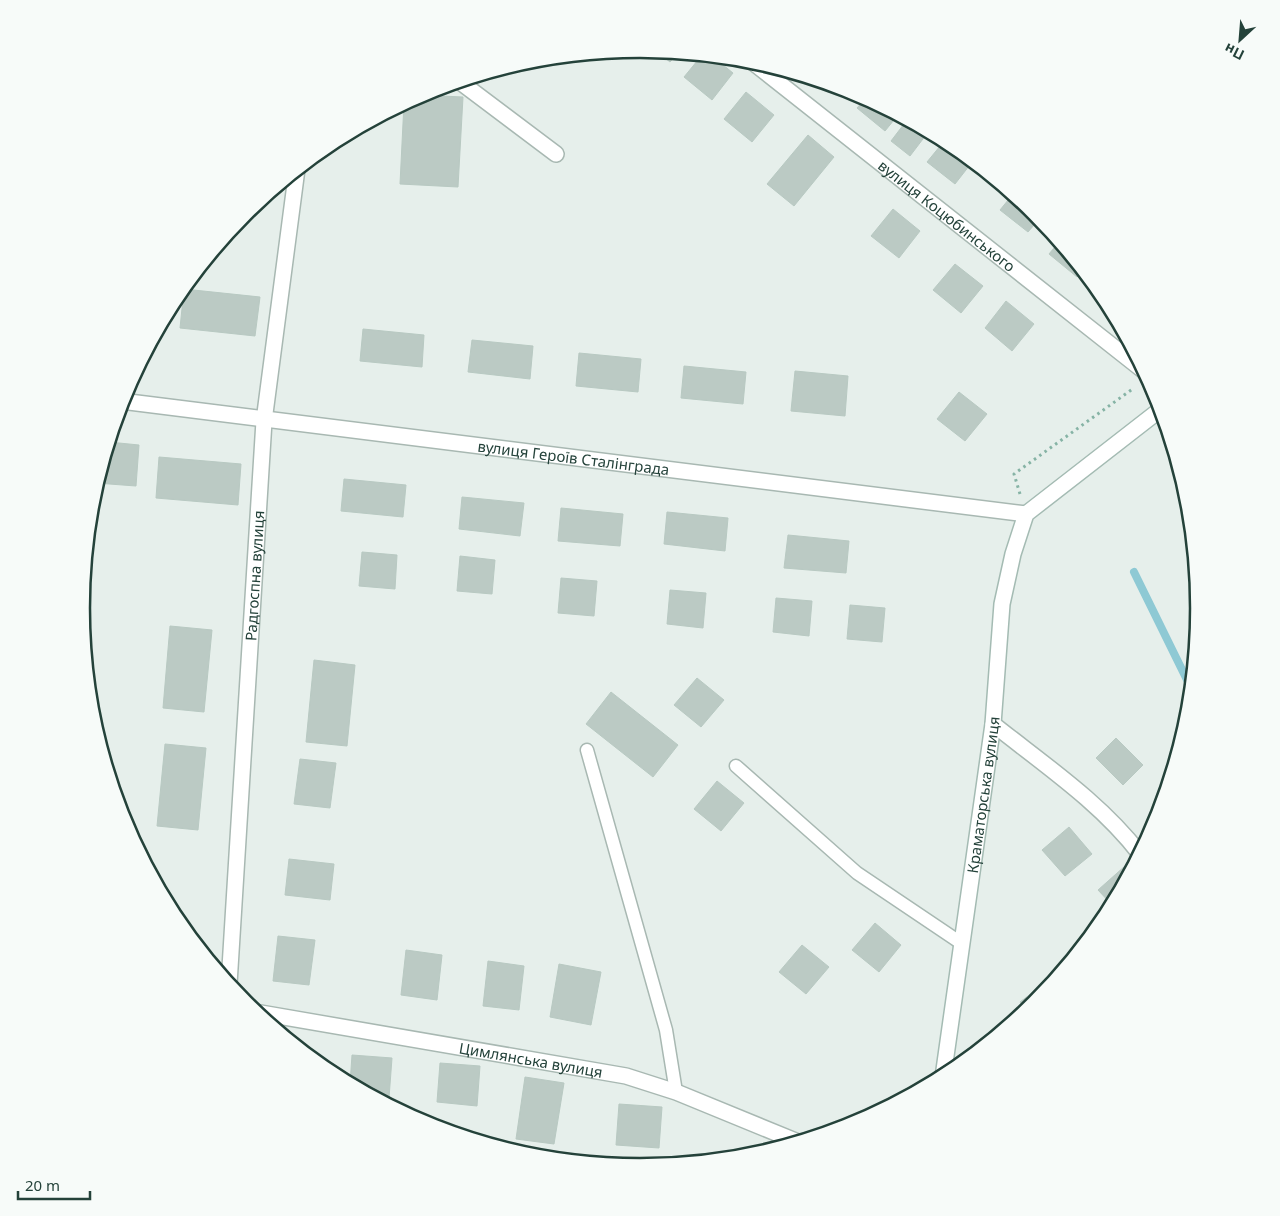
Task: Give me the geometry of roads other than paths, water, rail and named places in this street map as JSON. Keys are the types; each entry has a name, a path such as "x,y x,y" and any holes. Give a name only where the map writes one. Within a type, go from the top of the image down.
{"street":[{"name":"вулиця Коцюбинського","path":"765,72 1138,374"},
{"path":"466,86 556,154"},
{"name":"Радгоспна вулиця","path":"230,975 264,421 296,179"},
{"name":"вулиця Героїв Сталінграда","path":"129,403 1026,514"},
{"path":"1026,514 1155,414"},
{"name":"Краматорська вулиця","path":"944,1067 992,724 1002,604 1013,554 1026,514"},
{"path":"992,724 1079,793 1135,848"},
{"name":"Цимлянська вулиця","path":"269,1014 626,1076 676,1092 788,1138"}],"lane":[{"path":"587,750 666,1030 676,1092"},
{"path":"736,766 857,873 961,943"}],"waterway":[{"path":"1134,572 1186,678"}]}
